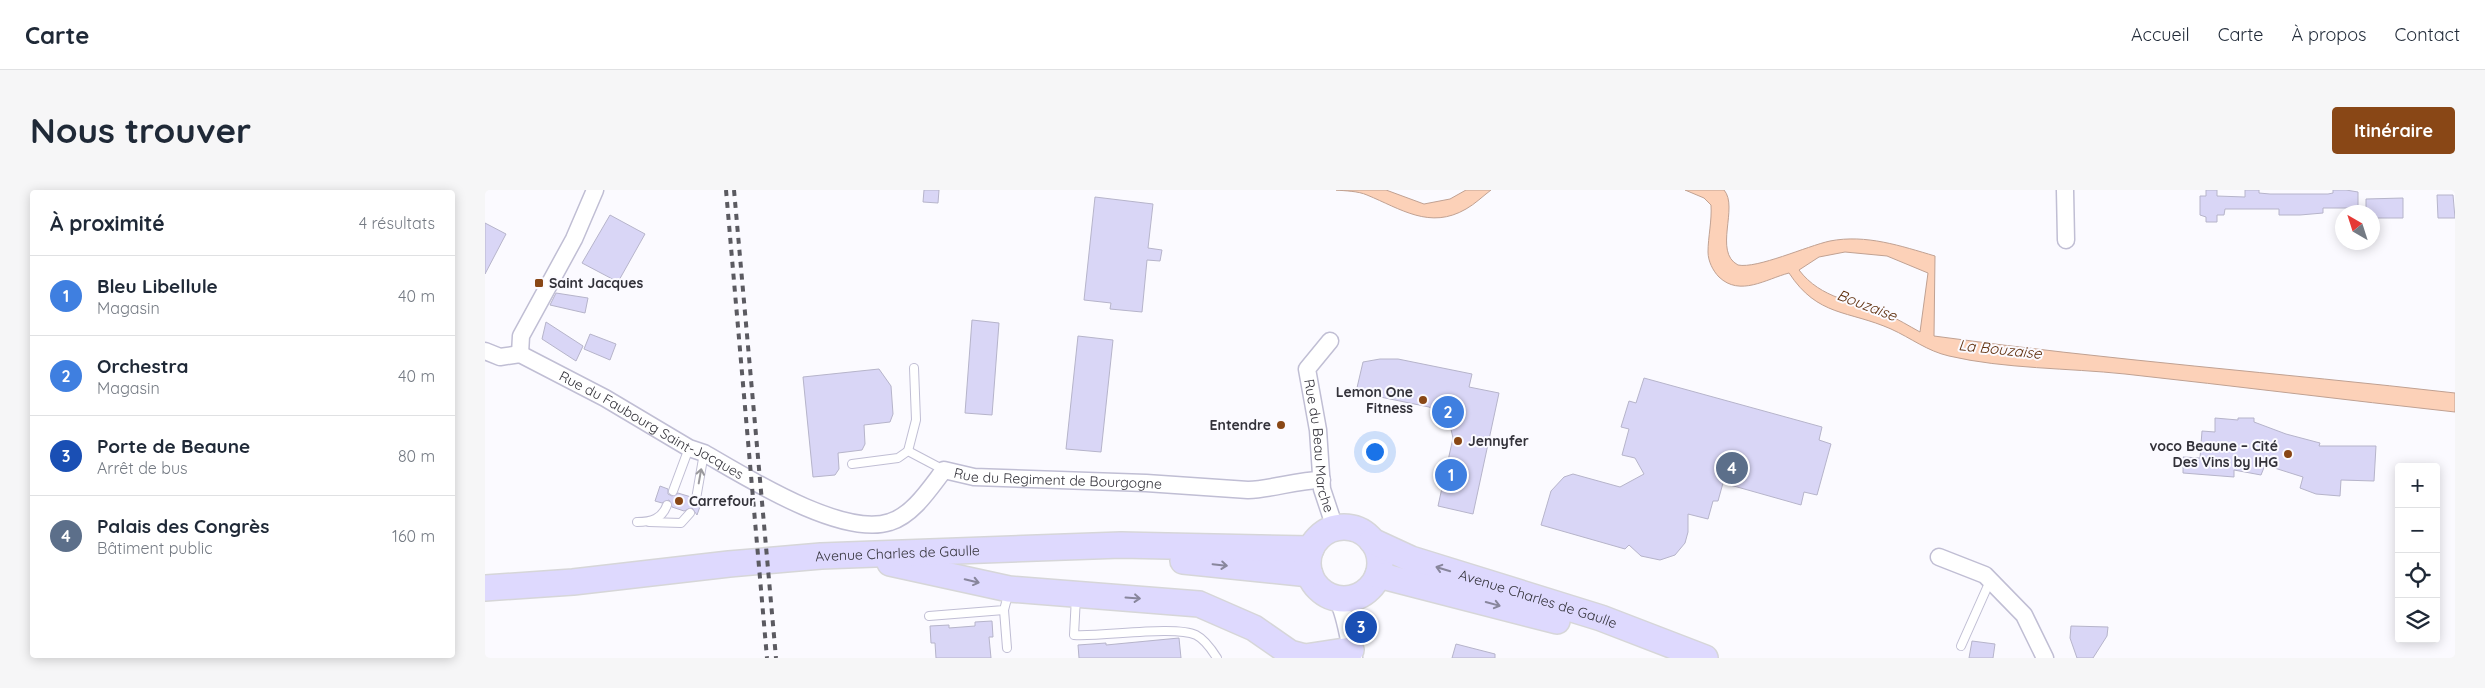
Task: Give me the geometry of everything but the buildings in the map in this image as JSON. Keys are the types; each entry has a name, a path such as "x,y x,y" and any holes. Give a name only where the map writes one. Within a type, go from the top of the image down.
{"main road":[{"name":"Avenue Charles de Gaulle","path":"1335,528 1355,529 1372,541 1411,560 1601,618 1705,658"},
{"path":"1335,528 1325,532 1311,549 1308,561 1310,574 1315,585 1325,593 1336,598 1356,596 1373,584 1380,563 1378,551 1372,541"},
{"name":"Avenue Charles de Gaulle","path":"485,588 573,582 729,564 821,556 1121,545 1311,549"},
{"name":"Avenue Charles de Gaulle","path":"485,600 741,575 1016,554 1131,556 1310,574"},
{"path":"890,563 1007,599 1076,594 1199,604 1253,628 1290,653 1305,657 1353,654"},
{"name":"Avenue Charles de Gaulle","path":"1377,575 1609,635 1665,658"}],"street":[{"path":"485,351 500,357 520,354 521,336 574,239 595,190"},
{"path":"2065,190 2066,240"},
{"name":"Rue du Beau Marche","path":"1330,340 1307,369 1318,430 1322,489 1335,528"},
{"name":"Rue du Faubourg Saint-Jacques","path":"520,354 605,398 761,485 818,512"},
{"name":"Rue du Regiment de Bourgogne","path":"818,512 857,523 874,525 890,522 915,505 944,470 974,477 1145,483 1248,490 1265,489 1305,480 1322,480"},
{"path":"1939,557 1985,575 2024,615 2045,658"},
{"path":"1336,598 1343,608 1345,627 1353,654"}],"lane":[{"path":"852,464 898,458 908,451 916,420 914,368"},
{"path":"673,491 696,450"},
{"path":"696,450 696,499"},
{"path":"908,451 944,470"},
{"path":"649,522 663,514 667,505"},
{"path":"637,522 681,523 690,513"},
{"path":"1961,646 1990,581"},
{"path":"1076,594 1073,609 1073,635 1092,636 1158,631 1187,633 1202,639 1217,658"},
{"path":"929,616 1007,599 1007,648"}],"water":[{"path":"1336,190 1386,190 1424,204 1450,199 1466,190 1491,190 1466,209 1440,218 1416,215 1363,194"},
{"name":"La Bouzaise","path":"1685,190 1724,190 1728,198 1729,207 1727,250 1731,259 1738,265 1757,264 1830,241 1843,239 1883,242 1935,256 1934,336 1999,345 2455,393 2455,412 2125,374 1992,363 1941,354 1891,329 1823,305 1811,298 1789,273 1753,285 1736,286 1727,283 1717,275 1709,259 1711,205 1704,198","holes":["1845,252 1887,256 1928,273 1920,332 1886,314 1828,293 1808,280 1799,270 1819,257"]}],"railway":[{"path":"726,190 767,658"},
{"path":"734,190 776,658"}],"place":[{"name":"Saint Jacques","path":"539,283"},
{"name":"Lemon One Fitness","path":"1423,400"},
{"name":"Orchestra","path":"1448,412"},
{"name":"Entendre","path":"1281,425"},
{"name":"Jennyfer","path":"1458,441"},
{"name":"voco Beaune – Cité Des Vins by IHG","path":"2288,454"},
{"name":"Palais des Congrès","path":"1732,468"},
{"name":"Bleu Libellule","path":"1451,475"},
{"name":"Carrefour","path":"679,501"},
{"name":"Porte de Beaune","path":"1361,627"}],"water label":[{"name":"Bouzaise","path":"1867,305"}]}
